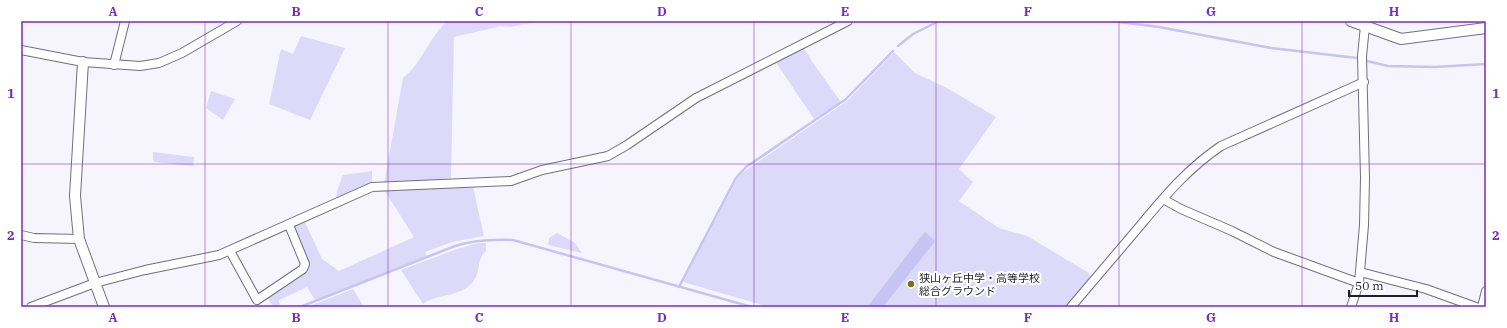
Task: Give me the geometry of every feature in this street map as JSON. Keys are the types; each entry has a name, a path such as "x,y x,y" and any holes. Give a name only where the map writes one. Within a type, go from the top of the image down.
{"street":[{"path":"114,65 125,21"},
{"path":"21,50 83,62 140,66 170,60 237,21"},
{"path":"31,307 95,283 145,270 219,255 372,187 511,181 542,170 608,156 627,145 696,98 848,21"},
{"path":"1350,21 1401,39 1486,28"},
{"path":"1351,307 1359,283 1364,225 1364,82 1362,56 1365,26"},
{"path":"83,62 75,196 78,239 104,307"},
{"path":"1071,307 1186,173 1204,157 1222,146 1364,82"},
{"path":"1163,199 1181,209 1232,231 1274,252 1359,283"},
{"path":"230,251 257,300 303,269 305,264 288,225"},
{"path":"21,235 34,238 78,239"},
{"path":"1360,272 1426,289 1476,307"},
{"path":"1482,307 1486,290"}],"shaded area":[{"path":"447,21 540,21 511,27 501,26 454,37 451,178 384,184 403,78 421,58 435,35"},
{"path":"301,36 345,48 310,120 269,104 281,49 293,54"},
{"path":"803,46 813,63 841,102 814,119 775,61"},
{"path":"894,52 915,73 947,88 996,117 959,169 973,182 959,201 999,228 1027,236 1089,273 1090,278 1067,307 769,307 683,282 737,179 742,173 847,101"},
{"path":"211,91 235,99 223,120 206,108"},
{"path":"153,152 194,157 193,166 155,162 153,160"},
{"path":"372,171 372,186 336,200 337,191 343,175"},
{"path":"471,185 473,187 484,236 452,242 425,252 427,256 315,300 307,287 279,300 280,307 274,307 266,297 304,272 293,231 294,225 304,220 322,259 339,271 414,237 383,188"},
{"path":"925,232 935,241 883,307 869,307 868,306"},
{"path":"557,233 575,243 582,253 548,245 549,238"},
{"path":"479,243 486,243 486,251 481,259 476,277 469,286 464,290 428,301 423,304 401,270 460,248"},
{"path":"353,289 364,307 310,307 310,306"}],"waterway":[{"path":"898,46 913,34 939,21"},
{"path":"1111,21 1159,27 1271,48 1357,58"},
{"path":"679,287 736,178 746,167 846,99 893,51"},
{"path":"1367,61 1388,66 1435,67 1486,64"},
{"path":"300,307 455,246 484,240 513,240 752,307"}],"place":[{"name":"狭山ヶ丘中学・高等学校 総合グラウンド","path":"911,284"}]}
